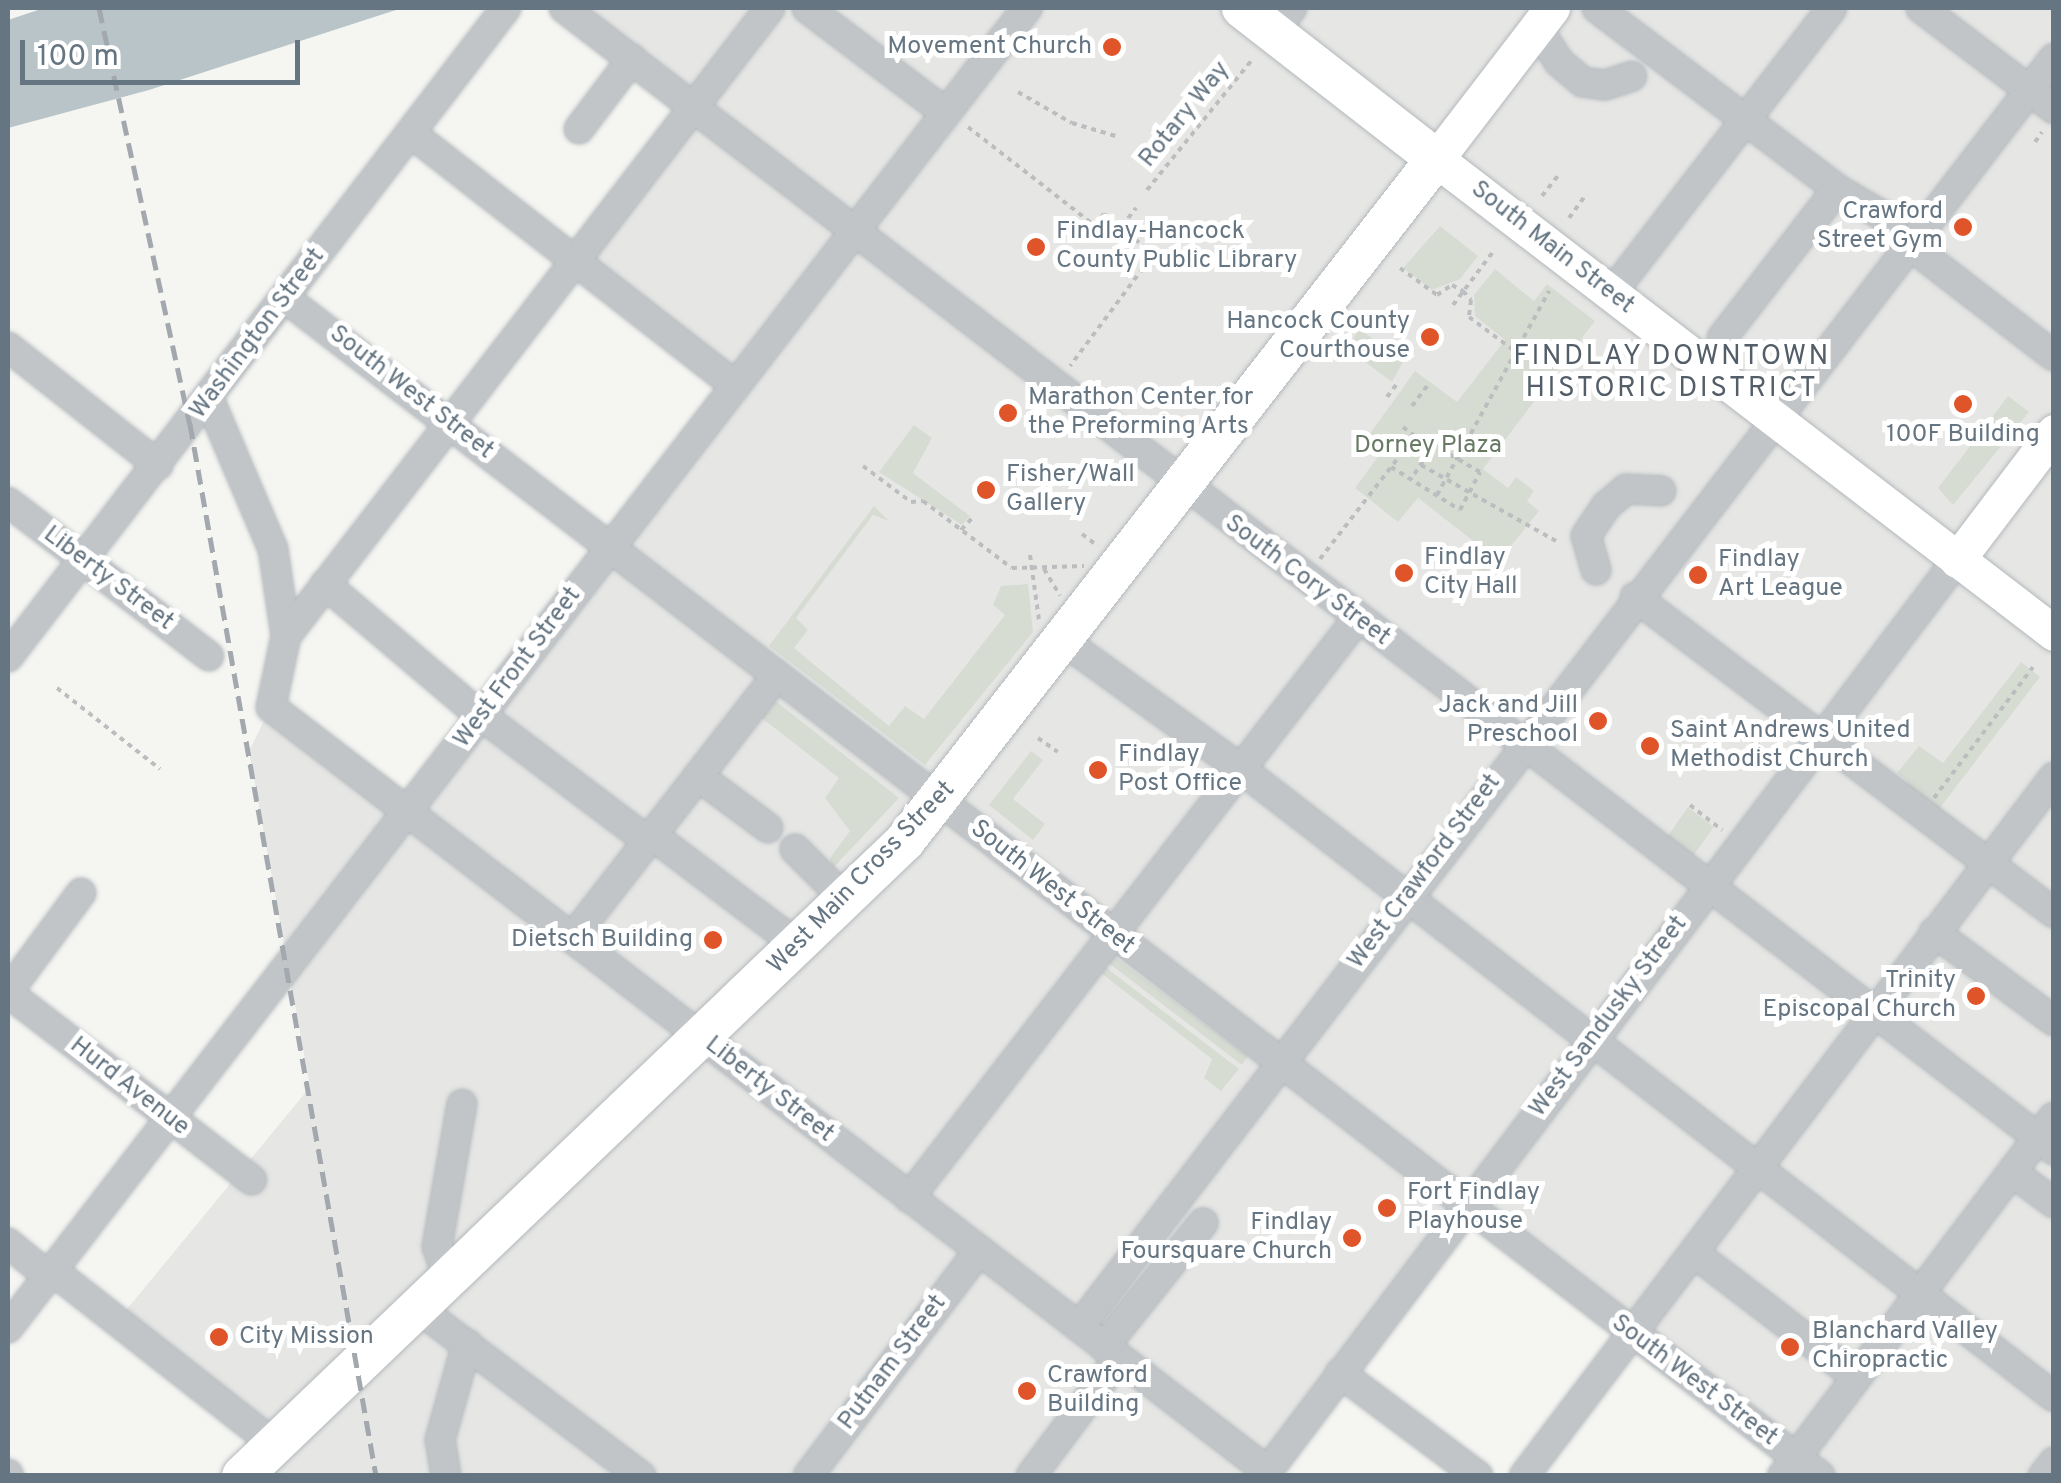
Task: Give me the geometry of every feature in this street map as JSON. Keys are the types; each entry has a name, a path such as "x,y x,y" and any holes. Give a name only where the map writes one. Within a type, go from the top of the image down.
{"highway":[{"name":"South Main Street","path":"1242,8 1436,159"},
{"name":"West Main Cross Street","path":"242,1476 846,901 940,801 1057,627 1184,486 1436,159"}],"main road":[{"path":"1436,159 1544,18"},
{"name":"South Main Street","path":"1436,159 2054,633"},
{"path":"1957,560 2054,432"}],"street":[{"name":"Washington Street","path":"8,658 506,8"},
{"name":"South Cory Street","path":"564,8 1708,887 1873,1012 2048,1135"},
{"path":"286,636 770,8"},
{"path":"807,8 957,120"},
{"name":"West Front Street","path":"8,1328 854,231 957,120 1027,8"},
{"path":"1598,8 1836,189 1890,220 1908,244 2054,356"},
{"path":"1611,294 1832,8"},
{"path":"1921,8 2029,90 2042,132"},
{"path":"1544,18 1558,62 1583,82 1604,85 1632,76"},
{"name":"West Crawford Street","path":"1079,1327 1635,597 1683,496 1772,417 2054,58"},
{"path":"579,129 632,59"},
{"path":"412,134 736,386"},
{"path":"1722,338 1836,189"},
{"name":"South West Street","path":"285,298 1633,1336 1789,1466 1820,1476"},
{"path":"8,347 158,465"},
{"path":"209,399 274,549 286,636"},
{"path":"1596,570 1586,536 1606,506 1626,489 1683,496"},
{"name":"Liberty Street","path":"8,502 209,656"},
{"name":"West Sandusky Street","path":"1277,1470 1340,1373 1957,560"},
{"path":"325,584 482,716 799,946"},
{"path":"1635,597 2054,913"},
{"path":"909,1198 1357,618"},
{"path":"1057,627 1589,1044 2054,1397"},
{"name":"Liberty Street","path":"286,636 272,707 1112,1353 1277,1470"},
{"path":"573,937 777,676"},
{"path":"698,776 768,828"},
{"path":"1524,1476 2054,776"},
{"path":"795,849 846,901"},
{"path":"8,992 81,893"},
{"path":"1934,932 2054,1021"},
{"name":"Hurd Avenue","path":"8,992 252,1180"},
{"path":"449,1281 437,1247 462,1104"},
{"path":"1789,1466 2012,1172 2048,1135"},
{"path":"2012,1172 2054,1203"},
{"path":"1031,1476 1203,1223"},
{"path":"8,1243 275,1445"},
{"name":"Putnam Street","path":"808,1476 979,1251"},
{"path":"1694,1253 1856,1376"},
{"path":"419,1309 641,1476"},
{"path":"446,1476 440,1440 467,1344"},
{"path":"1340,1373 1478,1476"},
{"path":"2043,1476 2054,1462"}],"path":[{"name":"Rotary Way","path":"1147,190 1272,34"},
{"path":"1018,92 1072,123 1119,137"},
{"path":"957,120 1094,225 1104,214 1122,226 1149,260 1055,386"},
{"path":"1542,196 1559,174"},
{"path":"1569,218 1585,196"},
{"path":"1122,226 1136,208"},
{"path":"1453,306 1496,249"},
{"path":"1400,268 1436,295 1452,284 1463,291 1471,300 1470,317 1516,352"},
{"path":"1437,496 1550,291"},
{"path":"1794,354 1802,342"},
{"path":"1387,397 1399,381"},
{"path":"1412,406 1428,386"},
{"path":"1305,579 1417,438 1404,427"},
{"path":"1391,466 1437,496 1460,510 1480,472 1434,445 1411,479"},
{"path":"1421,464 1556,541"},
{"path":"863,466 1012,568 1094,566"},
{"path":"961,530 973,518"},
{"path":"1082,534 1105,551"},
{"path":"1030,555 1057,627"},
{"path":"1043,567 1057,627"},
{"path":"1922,813 2034,667"},
{"path":"57,688 160,769"},
{"path":"1742,733 1776,758"},
{"path":"1038,738 1058,752"},
{"path":"1690,804 1722,830"}],"shaded area":[{"path":"44,8 402,8 149,90 8,128 8,20"},
{"path":"564,8 2053,8 2053,1475 1817,1475 1465,1208 1268,1475 242,1475 274,1446 118,1320 310,1087 249,751 271,707 408,809 735,386 575,261 693,107"}],"green space":[{"path":"1440,226 1478,256 1460,279 1432,290 1403,268"},
{"name":"Dorney Plaza","path":"1495,269 1534,301 1547,284 1595,321 1483,469 1508,488 1516,477 1534,491 1527,501 1539,511 1477,588 1469,582 1490,554 1418,498 1398,522 1355,488 1377,458 1361,446 1415,371 1457,402 1505,340 1475,316 1474,295"},
{"path":"1359,328 1403,362 1392,382 1348,349"},
{"path":"2008,396 2029,412 1953,505 1938,488"},
{"path":"914,425 932,438 913,473 970,516 962,525 879,472"},
{"path":"874,506 889,521 873,515 796,618 808,630 794,648 889,726 905,706 924,719 1005,615 993,605 1001,586 1028,584 1033,632 925,765 769,646"},
{"path":"2021,662 2040,677 1933,817 1901,792 1908,782 1897,773 1919,746 1943,763"},
{"path":"773,699 899,798 832,869 830,858 850,831 825,798 839,778 759,716"},
{"path":"1031,751 1043,760 1013,799 1045,824 1033,840 989,805"},
{"path":"1688,807 1714,827 1690,860 1665,840"},
{"path":"1112,955 1248,1056 1242,1065 1106,961"},
{"path":"1104,966 1239,1069 1221,1091 1204,1078 1212,1059 1097,970"}],"railway":[{"path":"99,8 190,424 376,1476"}],"place":[{"name":"Movement Church","path":"1112,47"},
{"name":"Crawford Street Gym","path":"1963,227"},
{"name":"Findlay-Hancock County Public Library","path":"1036,247"},
{"name":"Hancock County Courthouse","path":"1430,337"},
{"name":"100F Building","path":"1963,404"},
{"name":"Marathon Center for the Preforming Arts","path":"1008,413"},
{"name":"Fisher/Wall Gallery","path":"986,490"},
{"name":"Findlay City Hall","path":"1404,573"},
{"name":"Findlay Art League","path":"1698,575"},
{"name":"Jack and Jill Preschool","path":"1598,721"},
{"name":"Saint Andrews United Methodist Church","path":"1650,746"},
{"name":"Findlay Post Office","path":"1098,770"},
{"name":"Dietsch Building","path":"713,940"},
{"name":"Trinity Episcopal Church","path":"1976,996"},
{"name":"Fort Findlay Playhouse","path":"1387,1208"},
{"name":"Findlay Foursquare Church","path":"1352,1238"},
{"name":"City Mission","path":"219,1337"},
{"name":"Blanchard Valley Chiropractic","path":"1790,1347"},
{"name":"Crawford Building","path":"1027,1391"}],"district":[{"name":"FINDLAY DOWNTOWN HISTORIC DISTRICT","path":"1672,373"}]}
